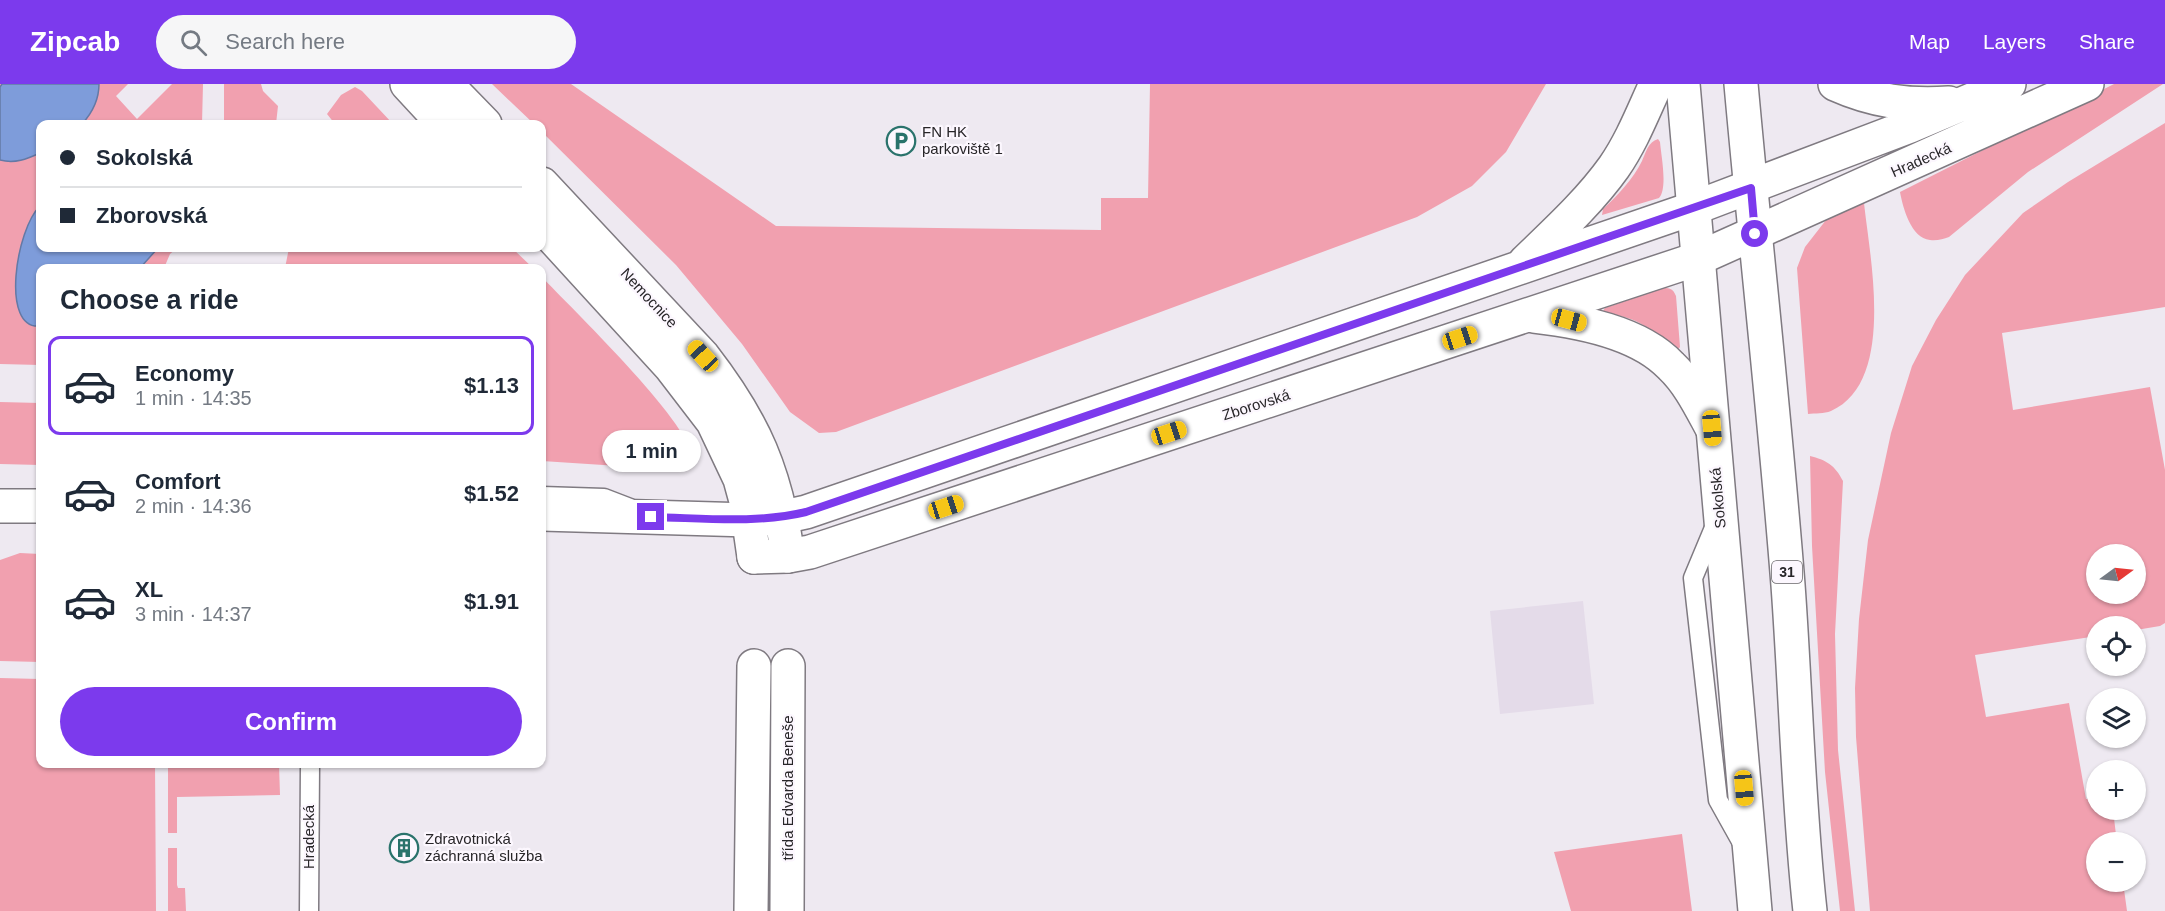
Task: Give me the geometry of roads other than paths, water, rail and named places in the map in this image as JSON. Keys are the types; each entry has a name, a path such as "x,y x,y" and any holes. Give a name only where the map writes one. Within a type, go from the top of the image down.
{"street":[{"path":"407,84 440,120"},
{"path":"446,84 481,120"},
{"path":"1518,268 1574,214 1614,168 1633,136 1656,84"},
{"name":"Sokolská","path":"1683,84 1755,911"},
{"name":"31","path":"1741,84 1788,588 1798,778 1810,911"},
{"path":"1835,84 1880,99 1917,106 1966,102"},
{"path":"546,514 749,520 783,518 1751,188 2009,84"},
{"name":"Hradecká","path":"1755,234 2087,84"},
{"name":"Nemocnice","path":"546,188 703,356 726,386 746,417 771,473 783,518 788,556"},
{"name":"Nemocnice","path":"546,230 670,366 713,422 740,479 749,520"},
{"name":"Zborovská","path":"749,520 754,557 788,556 810,552 1697,259 1755,234"},
{"path":"1527,316 1579,322 1606,330 1649,348 1670,364 1686,383 1712,428"},
{"path":"0,506 36,506"},
{"path":"752,911 754,666"},
{"name":"třída Edvarda Beneše","path":"787,911 788,666"}],"lane":[{"path":"546,496 604,498 651,517"},
{"name":"Hradecká","path":"309,911 310,768"}],"water":[{"path":"2,84 99,84 95,106 85,120 36,120 36,155 16,161 0,160 0,87"},
{"path":"36,211 36,252 154,252 144,264 36,264 36,325 28,323 20,312 16,296 16,276 24,235"}],"place":[{"name":"FN HK parkoviště 1","path":"901,141"},
{"name":"Zdravotnická záchranná služba","path":"404,848"}]}
